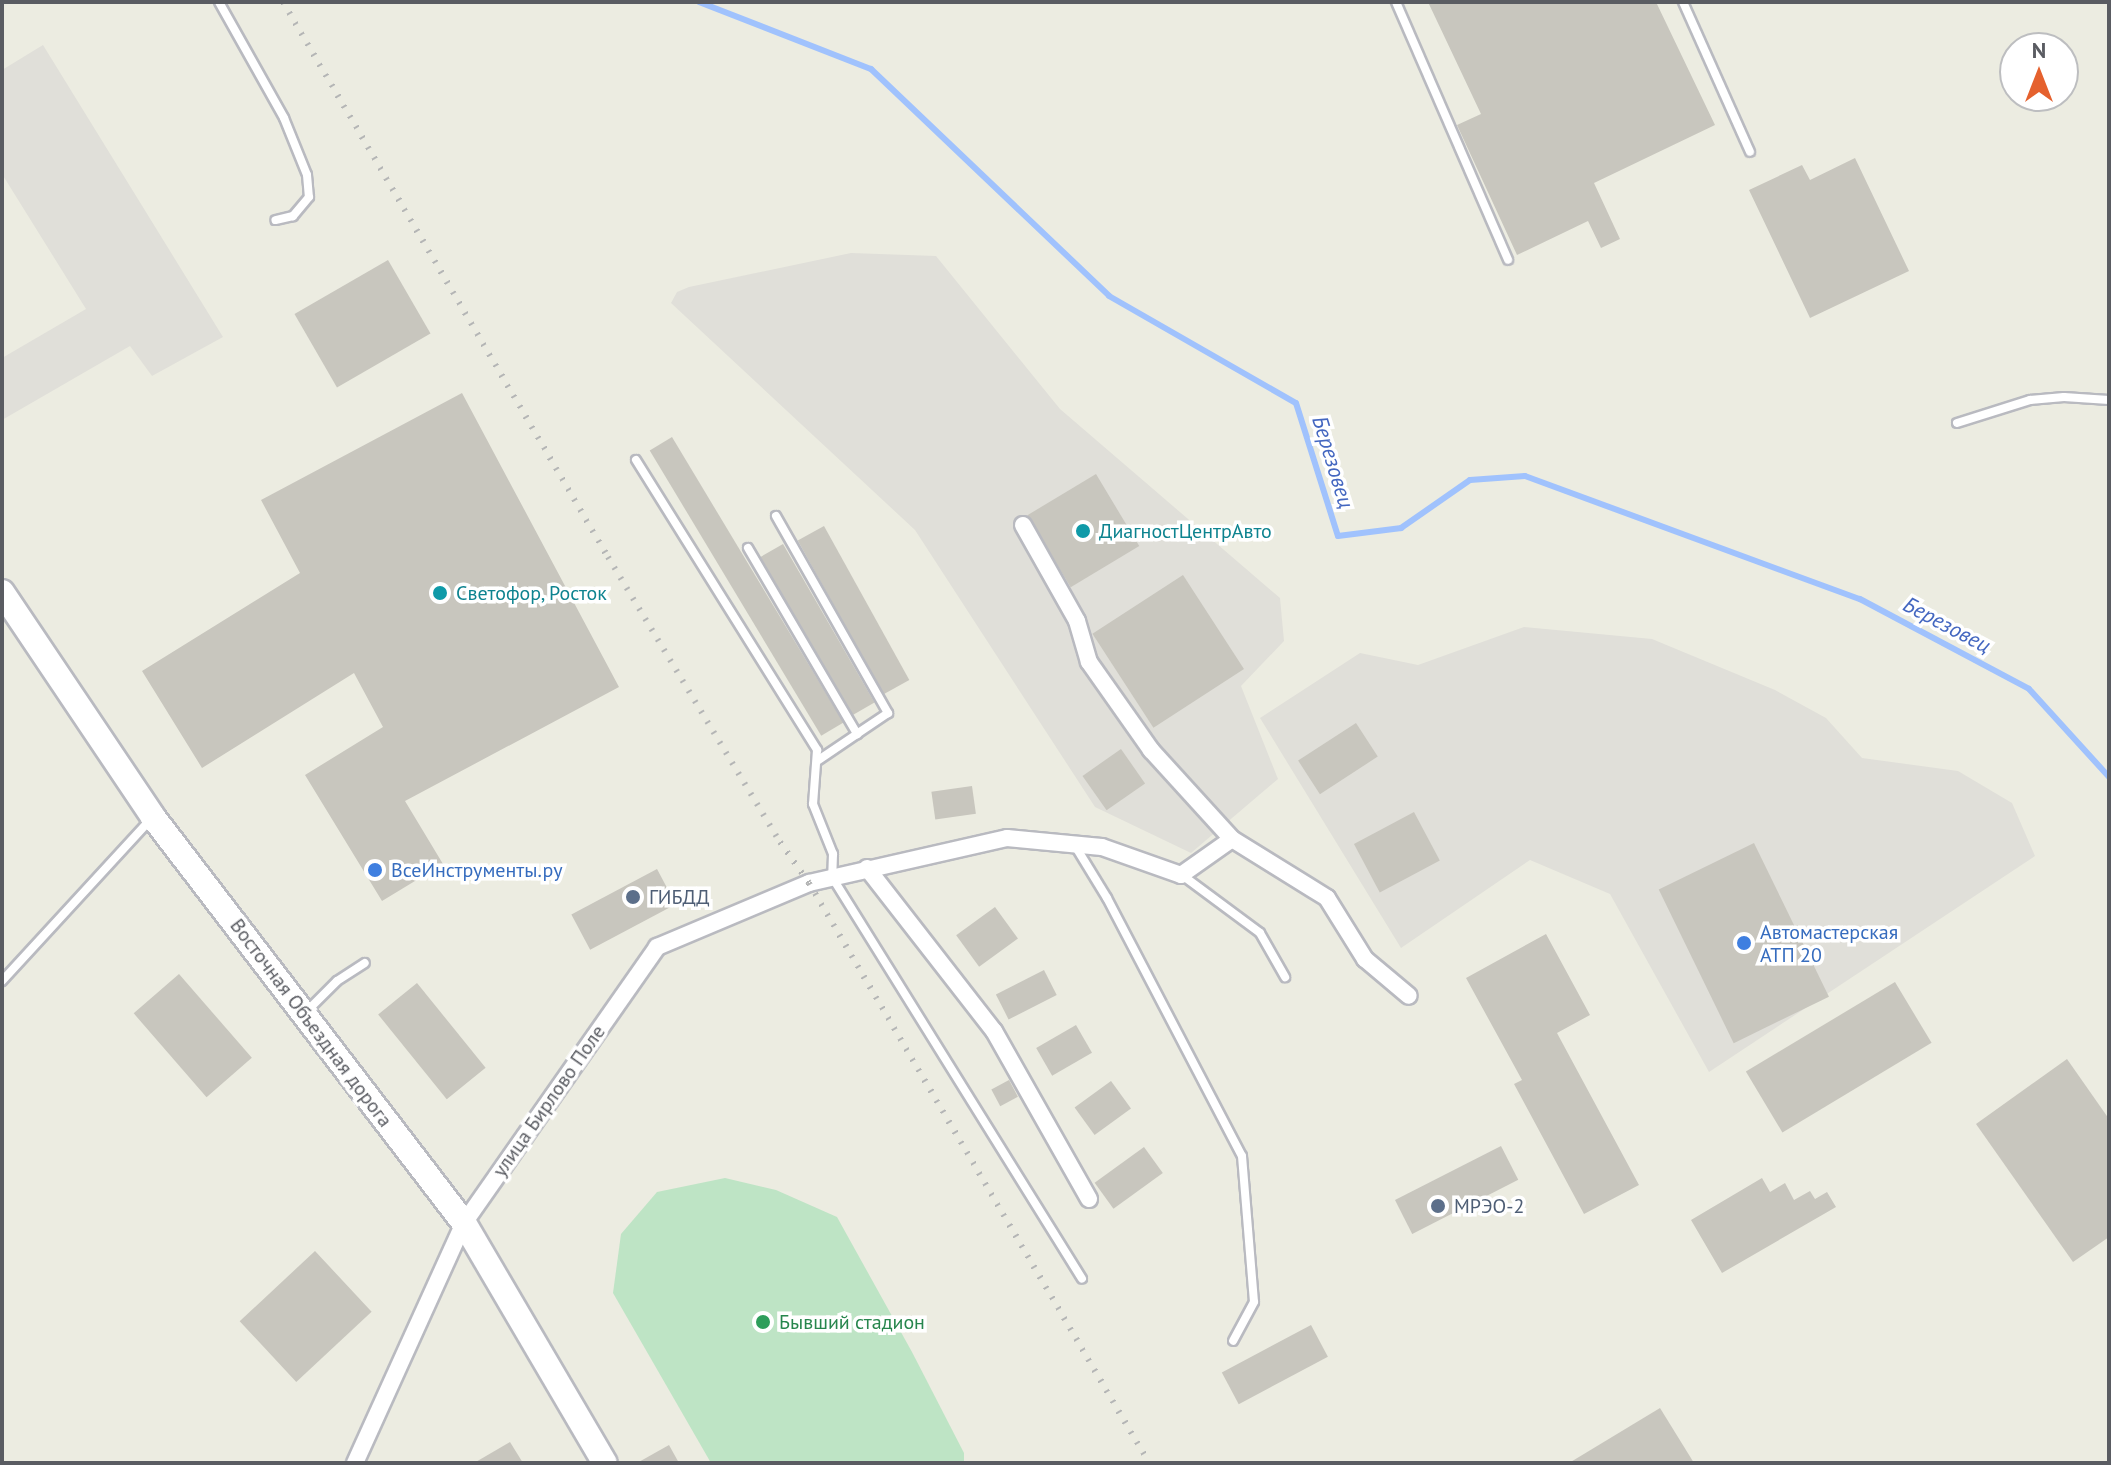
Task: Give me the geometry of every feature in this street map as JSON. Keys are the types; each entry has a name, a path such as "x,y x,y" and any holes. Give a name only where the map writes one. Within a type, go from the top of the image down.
{"main road":[{"name":"Восточная Объездная дорога","path":"2,592 153,817 464,1223 605,1463"}],"street":[{"path":"1023,525 1077,621 1089,662 1151,750 1232,839 1327,898 1365,959 1409,996"},
{"name":"улица Бирлово Поле","path":"355,1463 464,1223 657,947 809,883 1007,838 1102,847 1181,875"},
{"path":"1181,875 1232,839"},
{"path":"867,868 994,1031 1089,1199"}],"lane":[{"path":"219,2 284,118 307,175 309,197 293,216 275,220"},
{"path":"1396,2 1508,260"},
{"path":"1683,2 1750,152"},
{"path":"1957,423 2030,400 2064,397 2109,400"},
{"path":"636,460 817,750 813,804 833,854 832,877 1082,1279"},
{"path":"776,516 888,713 817,761"},
{"path":"748,548 857,734"},
{"path":"2,981 153,817"},
{"path":"1074,843 1107,898 1242,1156 1254,1302 1233,1341"},
{"path":"1181,875 1260,933 1285,977"},
{"path":"304,1014 337,981 365,963"}],"shaded area":[{"path":"43,45 223,337 152,376 130,346 2,420 2,358 86,309 2,174 2,70"},
{"path":"851,253 936,256 1060,409 1280,598 1284,641 1241,686 1278,779 1191,853 1095,807 915,530 671,303 677,292 689,287"},
{"path":"1524,627 1652,639 1775,690 1826,718 1862,758 1958,771 2012,803 2035,856 1709,1072 1610,894 1530,860 1401,948 1260,718 1360,653 1418,665"}],"green space":[{"name":"Бывший стадион","path":"725,1178 776,1190 837,1217 912,1352 964,1453 964,1463 711,1463 613,1293 621,1234 657,1192"}],"building":[{"path":"1428,2 1656,2 1715,125 1594,183 1620,239 1601,248 1588,221 1517,255 1457,125 1481,114"},
{"path":"1855,158 1909,271 1810,318 1749,190 1802,165 1810,180"},
{"path":"388,260 430,334 337,388 294,314"},
{"name":"Светофор, Росток","path":"462,393 619,687 405,801 443,864 382,901 305,775 383,727 354,673 202,768 142,671 300,573 261,500"},
{"path":"672,437 844,722 821,736 650,450"},
{"name":"ДиагностЦентрАвто","path":"1096,474 1139,546 1071,587 1027,515"},
{"path":"824,526 909,680 883,694 798,541"},
{"path":"783,544 874,702 852,715 760,557"},
{"path":"1183,575 1244,669 1153,728 1092,634"},
{"path":"1356,723 1378,757 1320,794 1298,761"},
{"path":"1121,749 1145,783 1107,810 1082,776"},
{"path":"972,786 976,814 935,819 931,792"},
{"path":"1414,812 1440,861 1380,892 1354,844"},
{"name":"Автомастерская АТП 20","path":"1754,843 1829,997 1734,1043 1659,889"},
{"path":"657,869 676,904 590,950 571,915"},
{"path":"995,907 1018,939 979,967 956,935"},
{"path":"1546,934 1590,1015 1557,1033 1639,1185 1584,1214 1514,1084 1522,1080 1466,978"},
{"path":"1044,970 1057,995 1009,1019 996,995"},
{"path":"179,974 252,1058 207,1097 134,1013"},
{"path":"1895,982 1932,1043 1782,1132 1746,1072"},
{"path":"417,983 486,1068 447,1099 378,1014"},
{"path":"1076,1025 1092,1053 1052,1076 1036,1048"},
{"path":"2067,1059 2109,1119 2109,1237 2073,1262 1976,1124"},
{"path":"1009,1080 1018,1097 1000,1106 991,1089"},
{"path":"1111,1081 1131,1109 1095,1135 1075,1107"},
{"path":"1501,1146 1518,1180 1412,1234 1395,1200"},
{"path":"1144,1147 1163,1173 1113,1209 1095,1183"},
{"path":"1762,1178 1770,1192 1785,1183 1794,1200 1810,1191 1815,1199 1827,1192 1836,1207 1722,1273 1691,1220"},
{"path":"315,1251 372,1312 296,1382 240,1321"},
{"path":"1311,1325 1328,1357 1239,1404 1222,1372"},
{"path":"1660,1408 1694,1463 1569,1463"},
{"path":"510,1442 523,1463 474,1463"},
{"path":"669,1445 679,1463 637,1463"}],"waterway":[{"name":"Березовец","path":"699,2 871,69 1109,296 1296,403 1338,536 1401,528 1470,480 1525,476 1860,599 2029,689 2109,777"}],"railway":[{"path":"283,2 608,557 780,842 809,883 1149,1463"}],"place":[{"name":"ДиагностЦентрАвто","path":"1083,531"},
{"name":"Светофор, Росток","path":"440,593"},
{"name":"ВсеИнструменты.ру","path":"375,870"},
{"name":"ГИБДД","path":"633,897"},
{"name":"Автомастерская АТП 20","path":"1744,943"},
{"name":"МРЭО-2","path":"1438,1206"},
{"name":"Бывший стадион","path":"763,1322"}]}
